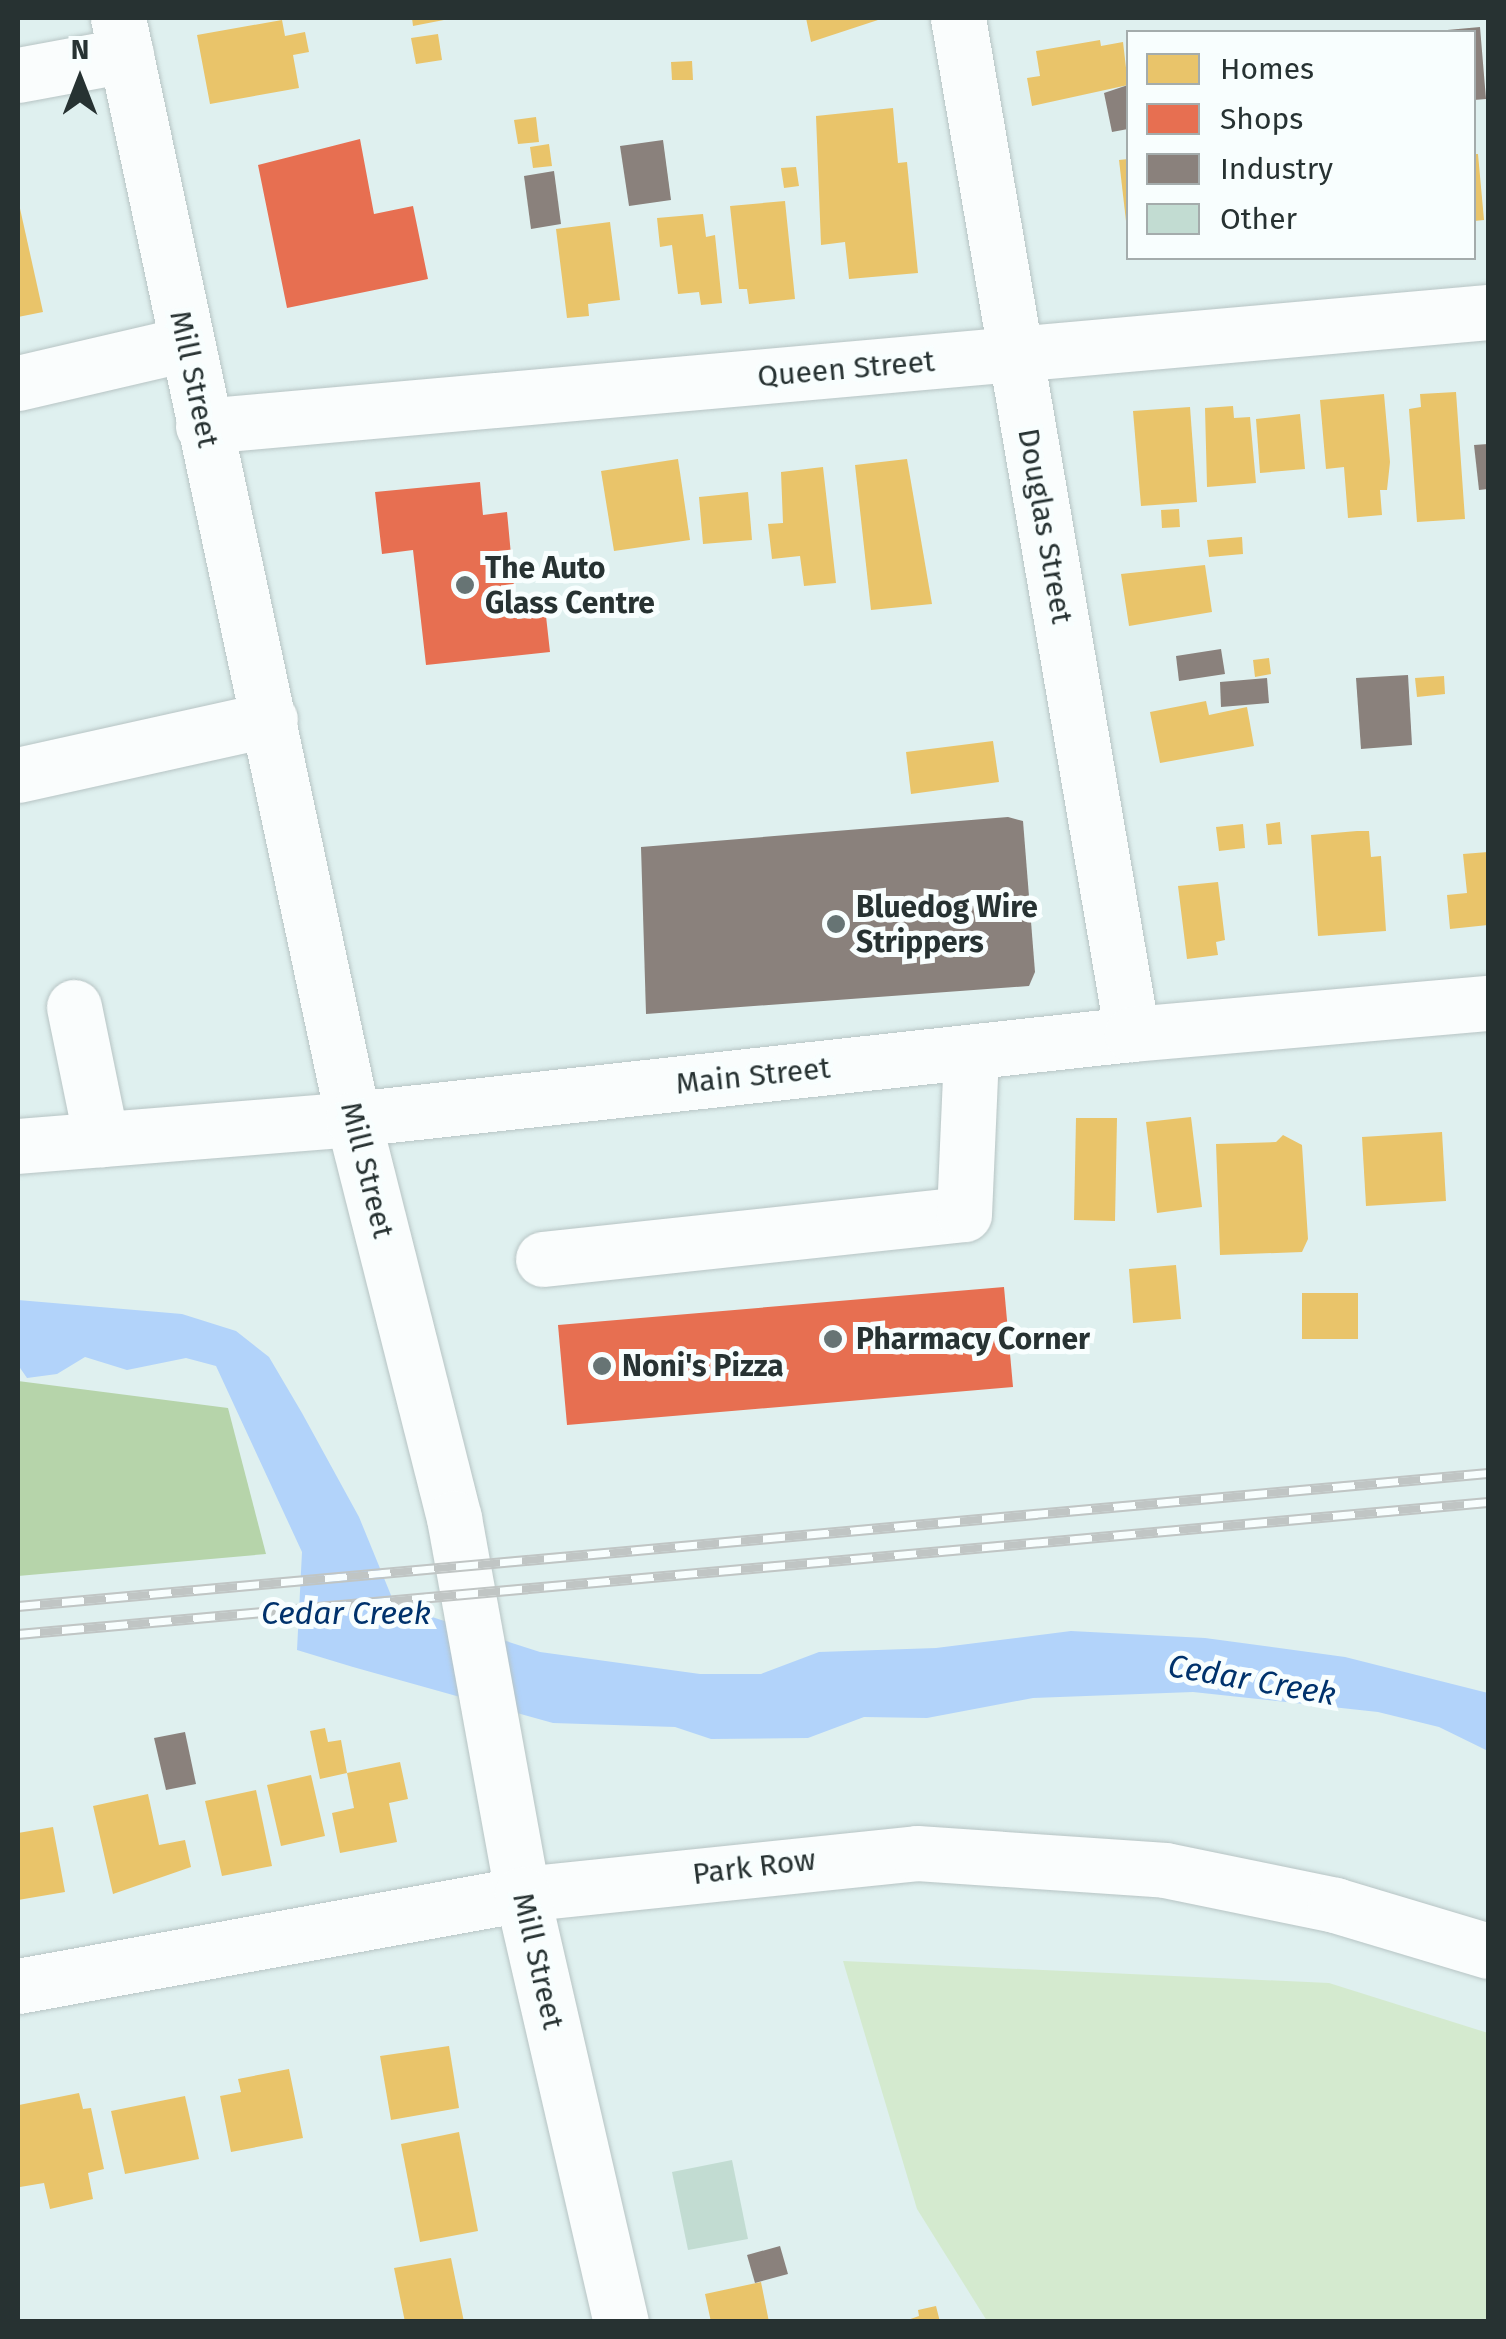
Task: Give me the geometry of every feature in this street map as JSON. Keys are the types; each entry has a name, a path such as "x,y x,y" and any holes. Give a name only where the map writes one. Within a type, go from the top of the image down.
{"main road":[{"name":"Douglas Street","path":"958,18 1132,1034"},
{"path":"18,75 122,36"},
{"name":"Mill Street","path":"122,36 202,426 270,719 354,1119 454,1518 522,1894 621,2322"},
{"name":"Queen Street","path":"202,426 1488,312"},
{"path":"18,383 186,344"},
{"path":"18,775 270,719"},
{"name":"Main Street","path":"18,1146 354,1119 1132,1034 1488,1003"},
{"path":"74,1008 100,1139"},
{"path":"543,1259 964,1214 971,1052"},
{"name":"Park Row","path":"18,1986 522,1894 835,1856 996,1856 1166,1870 1335,1905 1488,1952"}],"green space":[{"path":"18,1381 228,1408 266,1554 18,1576"},
{"path":"843,1961 1329,1983 1488,2033 1488,2321 987,2321 917,2209"}],"water":[{"name":"Cedar Creek","path":"18,1300 182,1314 236,1331 269,1357 302,1413 359,1517 395,1605 540,1652 700,1674 761,1674 819,1652 936,1648 1071,1631 1205,1638 1345,1657 1488,1693 1488,1751 1439,1727 1378,1712 1193,1692 1033,1698 927,1718 864,1717 808,1738 711,1739 675,1727 553,1723 297,1650 302,1552 216,1366 186,1358 127,1370 85,1357 57,1374 27,1378 18,1365"}],"building: Homes":[{"path":"412,18 448,18 449,19 413,26"},
{"path":"806,18 880,18 881,19 811,42"},
{"path":"282,20 285,36 305,32 309,52 293,55 299,88 210,104 197,35"},
{"path":"438,34 442,60 416,64 411,38"},
{"path":"1100,40 1101,46 1123,42 1126,85 1032,106 1027,78 1040,76 1036,51"},
{"path":"692,61 693,80 672,80 671,62"},
{"path":"893,108 898,163 907,162 918,273 849,279 845,242 821,245 816,116"},
{"path":"536,117 539,142 518,144 514,120"},
{"path":"549,144 552,166 533,168 530,147"},
{"path":"1476,154 1478,154 1484,220 1476,221"},
{"path":"1126,159 1126,221 1119,160"},
{"path":"796,167 799,186 784,188 781,168"},
{"path":"785,201 795,299 749,304 747,289 739,289 730,206"},
{"path":"18,205 43,312 18,317"},
{"path":"703,214 706,237 715,235 722,303 701,305 699,292 678,294 672,245 660,247 657,218"},
{"path":"610,222 620,300 588,304 589,316 567,318 556,229"},
{"path":"1456,392 1465,519 1417,522 1409,409 1421,407 1420,394"},
{"path":"1384,394 1390,462 1387,490 1380,490 1382,515 1348,518 1344,467 1326,469 1320,400"},
{"path":"1233,406 1234,418 1250,417 1256,483 1207,487 1205,408"},
{"path":"1190,407 1197,502 1141,506 1133,411"},
{"path":"1300,414 1305,469 1260,473 1256,419"},
{"path":"678,459 690,540 614,551 601,471"},
{"path":"907,459 932,604 871,610 855,465"},
{"path":"823,467 836,583 804,586 800,556 772,559 768,524 783,523 781,472"},
{"path":"748,492 752,540 703,544 699,497"},
{"path":"1179,509 1180,527 1162,528 1161,510"},
{"path":"1242,537 1243,554 1209,557 1207,540"},
{"path":"1205,565 1212,612 1129,626 1121,574"},
{"path":"1269,658 1271,674 1255,677 1253,660"},
{"path":"1444,676 1445,694 1417,697 1415,678"},
{"path":"1206,701 1209,715 1247,707 1254,746 1160,763 1150,712"},
{"path":"993,741 999,782 911,794 906,752"},
{"path":"1280,822 1282,844 1268,845 1266,824"},
{"path":"1243,824 1245,848 1219,851 1216,827"},
{"path":"1369,831 1371,857 1381,856 1386,931 1318,936 1311,835"},
{"path":"1488,852 1488,925 1450,929 1447,895 1467,893 1463,854"},
{"path":"1218,882 1225,940 1216,942 1218,955 1187,959 1178,886"},
{"path":"1191,1117 1202,1207 1157,1213 1146,1122"},
{"path":"1076,1118 1117,1118 1115,1221 1074,1220"},
{"path":"1442,1132 1446,1201 1366,1206 1362,1137"},
{"path":"1283,1135 1302,1145 1308,1239 1302,1252 1220,1255 1216,1144 1276,1142"},
{"path":"1176,1265 1181,1319 1133,1323 1129,1269"},
{"path":"1302,1293 1358,1293 1358,1339 1302,1339"},
{"path":"325,1728 328,1742 341,1740 347,1773 320,1779 310,1731"},
{"path":"400,1762 408,1799 389,1803 397,1842 340,1853 332,1813 354,1808 347,1773"},
{"path":"311,1775 325,1836 281,1846 267,1785"},
{"path":"256,1790 272,1866 222,1876 205,1801"},
{"path":"148,1794 159,1845 185,1840 191,1867 113,1894 93,1806"},
{"path":"53,1827 65,1892 18,1900 18,1833"},
{"path":"449,2046 459,2108 391,2120 380,2056"},
{"path":"289,2069 303,2138 231,2152 220,2096 241,2092 238,2079"},
{"path":"79,2093 83,2109 91,2108 104,2169 88,2173 93,2199 50,2209 44,2183 20,2187 19,2105"},
{"path":"185,2096 199,2159 125,2174 111,2111"},
{"path":"459,2132 478,2231 420,2242 401,2144"},
{"path":"451,2258 464,2322 405,2322 394,2268"},
{"path":"761,2282 769,2322 711,2322 705,2294"},
{"path":"936,2306 940,2322 902,2322 919,2316 918,2310"}],"building: Shops":[{"path":"360,139 374,214 413,206 428,279 287,308 258,165"},
{"name":"The Auto Glass Centre","path":"480,482 483,515 507,512 517,619 546,616 550,652 426,665 413,550 382,554 375,492"},
{"path":"1004,1287 1013,1387 567,1425 558,1325"}],"building: Industry":[{"path":"1480,27 1486,99 1476,100 1476,30 1447,30"},
{"path":"1126,86 1126,129 1112,132 1104,93"},
{"path":"663,140 671,200 629,206 620,146"},
{"path":"554,171 561,224 531,229 524,176"},
{"path":"1488,444 1488,489 1479,490 1474,445"},
{"path":"1221,649 1225,674 1179,681 1176,656"},
{"path":"1408,675 1412,745 1361,749 1356,678"},
{"path":"1267,678 1269,703 1221,707 1220,682"},
{"name":"Bluedog Wire Strippers","path":"1008,817 1023,821 1035,972 1029,986 646,1014 641,847"},
{"path":"185,1732 196,1784 166,1790 154,1738"},
{"path":"780,2246 788,2274 755,2283 747,2255"}],"building: Other":[{"path":"732,2160 748,2239 688,2250 672,2172"}],"railway":[{"path":"18,1606 1488,1473"},
{"path":"18,1634 1488,1502"}],"place":[{"name":"The Auto Glass Centre","path":"465,585"},
{"name":"Bluedog Wire Strippers","path":"836,924"},
{"name":"Pharmacy Corner","path":"833,1339"},
{"name":"Noni's Pizza","path":"602,1366"}]}
